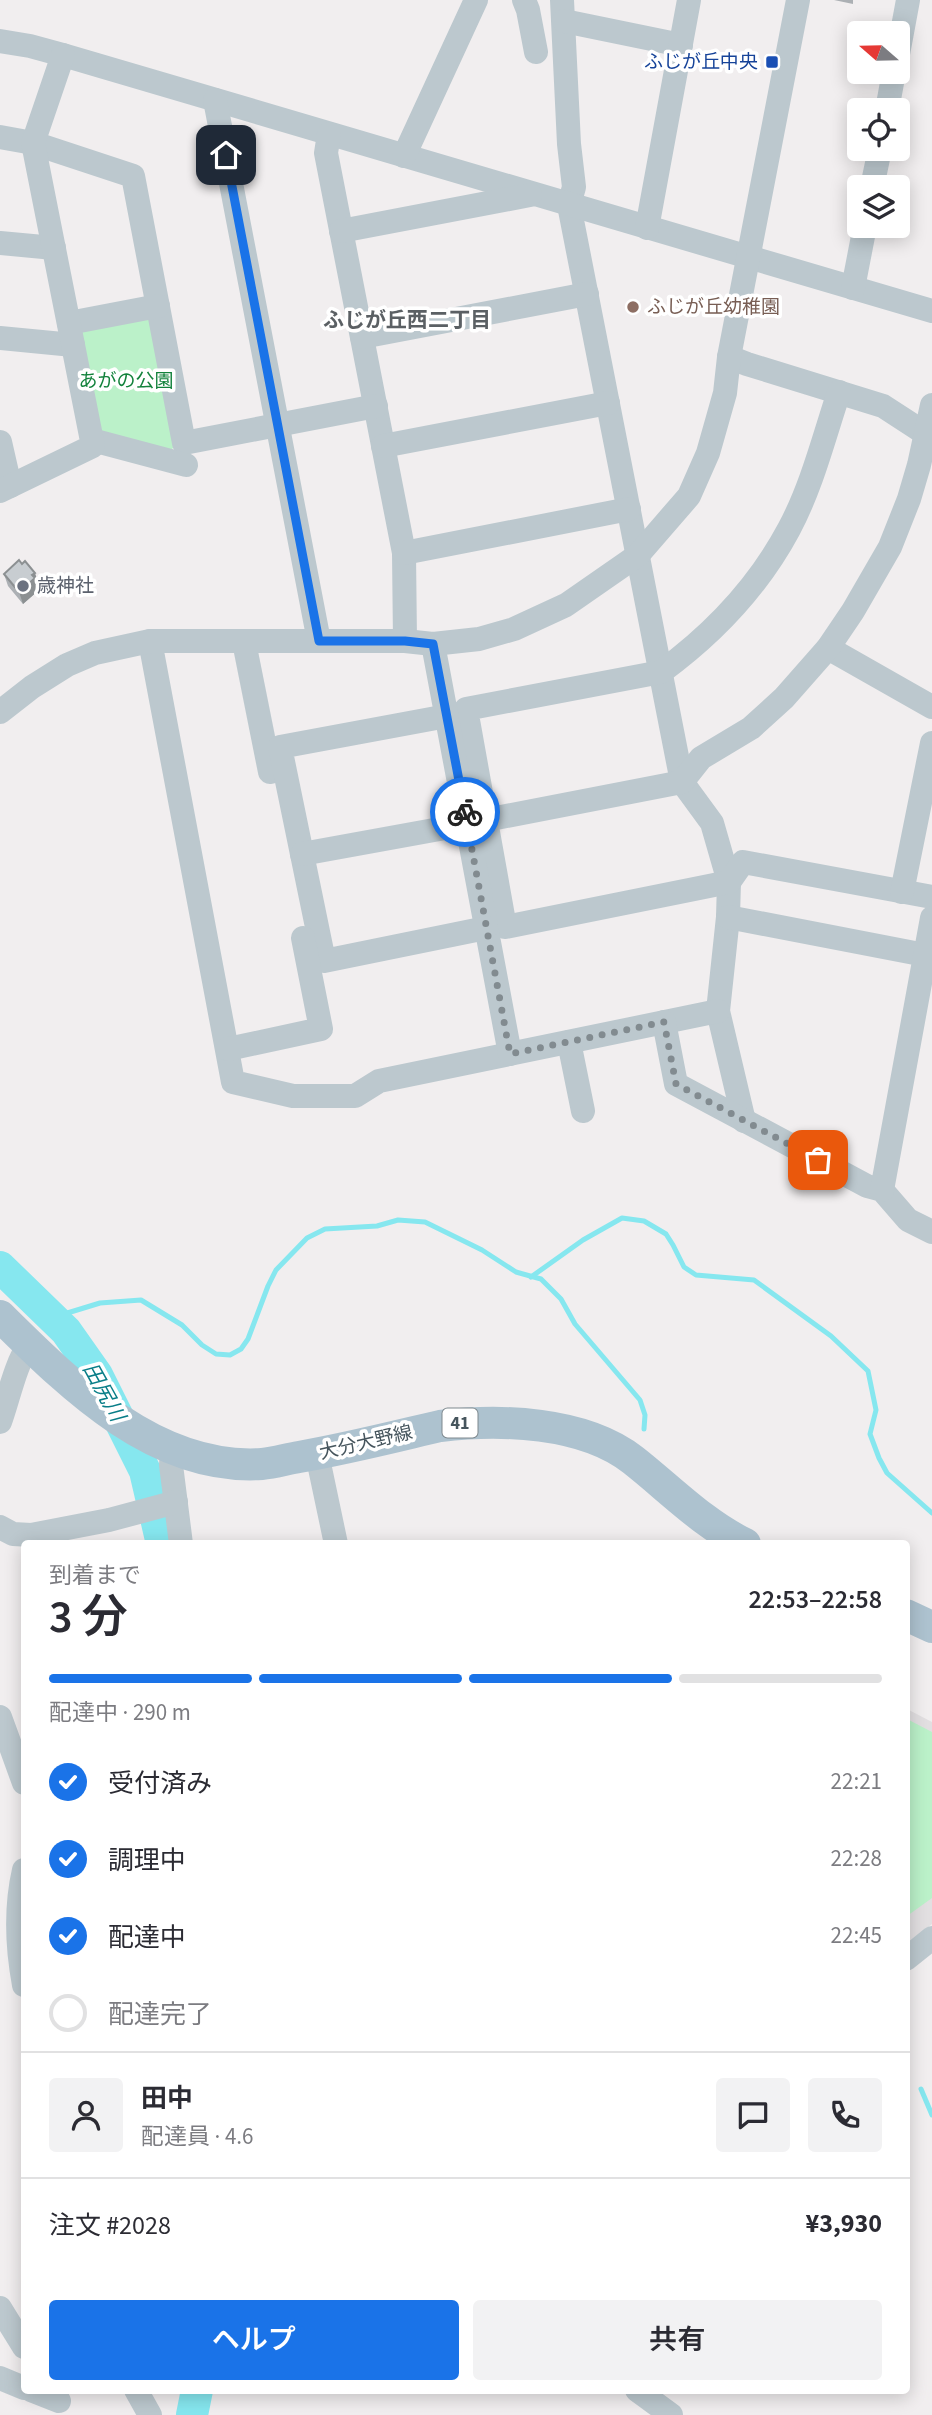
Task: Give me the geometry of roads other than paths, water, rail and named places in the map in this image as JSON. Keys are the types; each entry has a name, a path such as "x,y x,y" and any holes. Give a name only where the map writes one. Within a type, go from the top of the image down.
{"main road":[{"name":"大分大野線","path":"0,1316 29,1345 116,1417 160,1443 222,1462 262,1464 458,1424 505,1424 562,1430 596,1439 621,1452 706,1522 738,1540"},
{"path":"910,1617 932,1627"}],"street":[{"path":"404,156 476,0"},
{"path":"524,0 536,52"},
{"path":"647,228 689,0"},
{"path":"0,712 67,665 95,653 150,641 405,641 433,644 479,639 542,617 566,605 638,555 689,496 704,464 725,393 729,357 797,0"},
{"path":"904,21 908,0"},
{"path":"681,45 563,11 569,144 574,187 569,205 682,782 712,823 729,882 718,1011 744,1121"},
{"path":"0,41 64,55 932,311"},
{"path":"0,442 5,489 93,446 33,143 64,55"},
{"path":"215,100 319,641"},
{"path":"329,134 326,153 404,553 405,641"},
{"path":"0,137 33,143 133,176 184,443 376,406"},
{"path":"341,231 535,195"},
{"path":"853,288 863,238"},
{"path":"0,243 54,248"},
{"path":"362,337 587,294"},
{"path":"0,338 71,334 158,306"},
{"path":"729,357 883,407 926,434"},
{"path":"510,1054 486,928 466,709 661,672 679,659 730,611 765,568 789,529 802,502 839,392"},
{"path":"383,446 608,403"},
{"path":"302,854 682,782 701,758 751,728 767,715 828,648 853,611 890,547 909,499 932,405"},
{"path":"92,440 186,465"},
{"path":"404,553 629,509"},
{"path":"150,641 233,1082 293,1096 355,1096 379,1081 718,1011"},
{"path":"228,1049 321,1029 244,642"},
{"path":"433,644 447,716 505,927 729,882 743,862 932,897"},
{"path":"828,648 932,707"},
{"path":"447,716 280,747 324,961 486,928"},
{"path":"902,892 932,743"},
{"path":"728,916 925,955"},
{"path":"882,1190 932,918"},
{"path":"664,1022 676,1084 867,1186 882,1190 908,1220 932,1232"},
{"path":"569,1042 583,1111"},
{"path":"0,1422 21,1356 29,1345"},
{"path":"160,1443 171,1465 181,1540"},
{"path":"317,1454 335,1540"},
{"path":"0,1527 13,1534 31,1535 109,1520 176,1502"},
{"path":"0,1717 21,1775"},
{"path":"21,1887 17,1909 21,1960"},
{"path":"910,1956 932,1938"},
{"path":"0,2308 21,2342"},
{"path":"0,2378 21,2387"},
{"path":"40,2394 58,2402"},
{"path":"138,2394 150,2415"},
{"path":"642,2394 671,2415"}],"waterway":[{"path":"531,1277 583,1240 622,1218 644,1221 666,1234 684,1267 696,1275 754,1280 831,1336 868,1371 876,1410 870,1434 879,1458 887,1473 932,1513"},
{"path":"51,1318 100,1303 141,1300 182,1325 202,1345 216,1354 230,1355 241,1349 248,1339 276,1270 307,1238 325,1229 377,1226 398,1220 425,1222 482,1250 516,1272 541,1279 561,1299 575,1324 640,1400 645,1415 644,1429"},
{"name":"田尻川","path":"0,1267 66,1331 97,1375 145,1471 161,1540"},
{"path":"921,2089 932,2115"},
{"name":"田尻川","path":"192,2415 196,2394"}],"place":[{"name":"ふじが丘中央","path":"772,62"},
{"name":"ふじが丘幼稚園","path":"633,307"},
{"name":"歳神社","path":"23,586"}],"district":[{"name":"ふじが丘西二丁目","path":"407,320"}],"park label":[{"name":"あがの公園","path":"126,381"}]}
